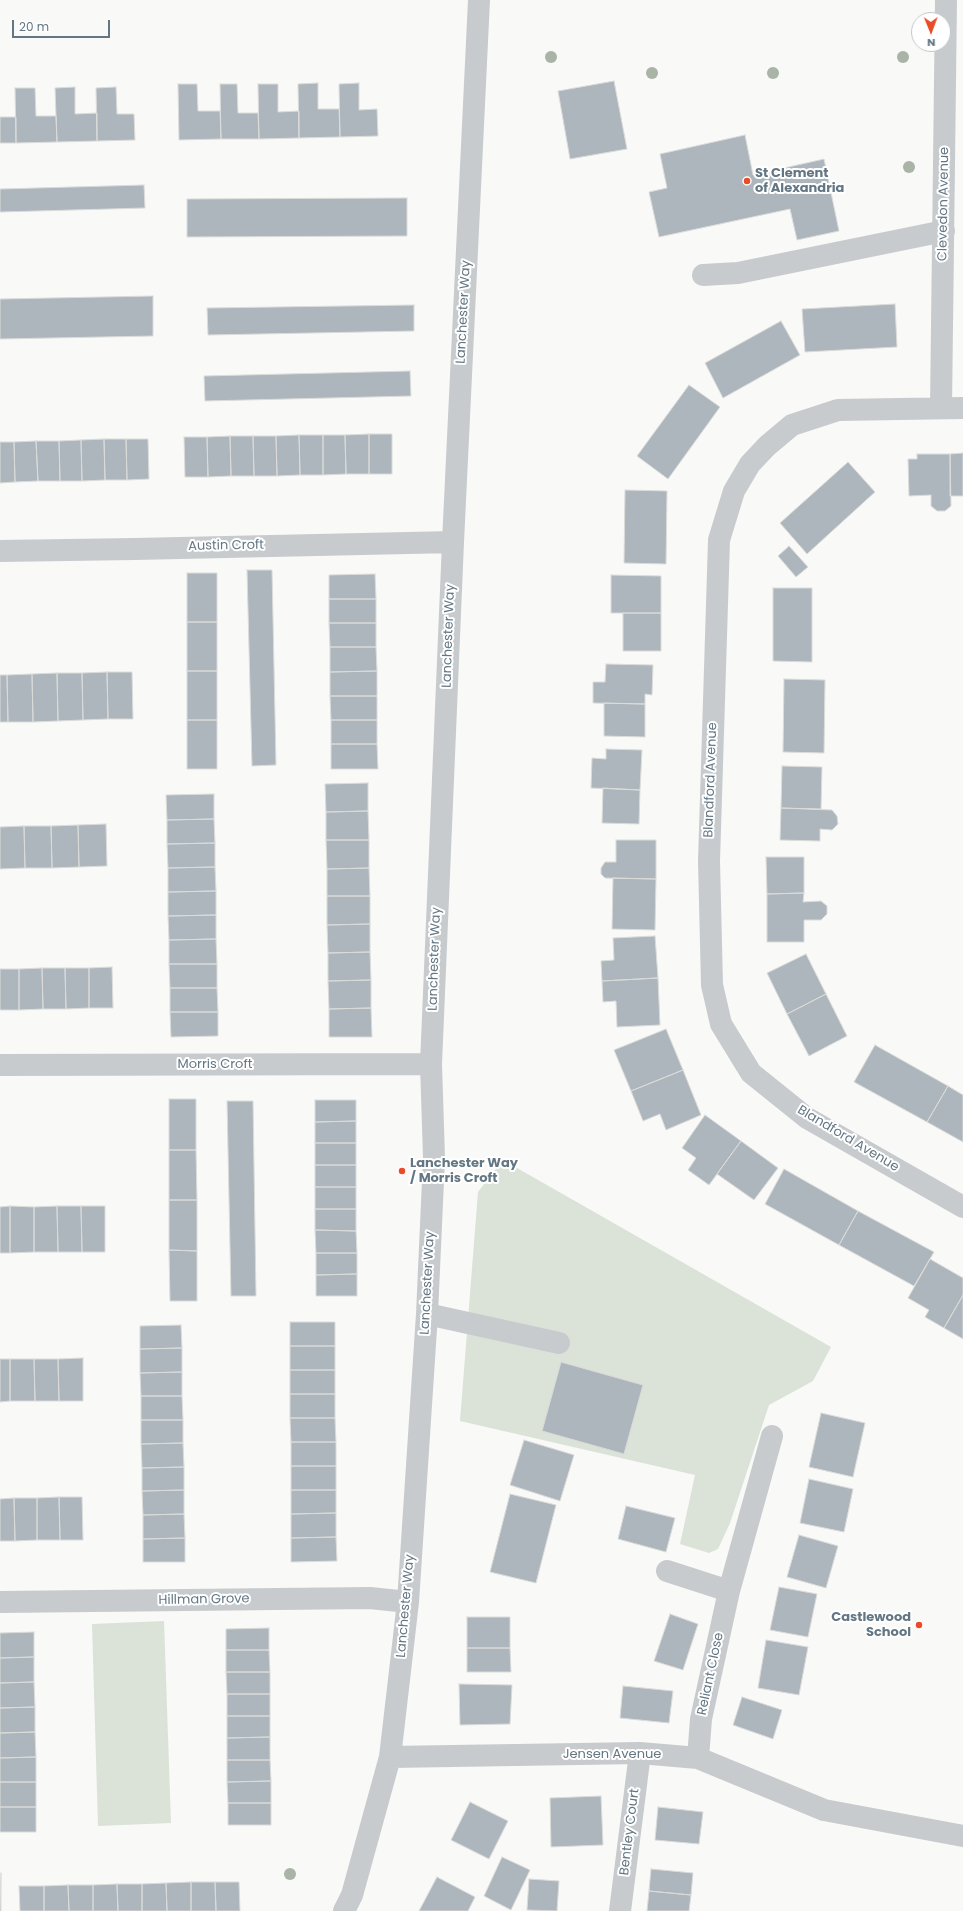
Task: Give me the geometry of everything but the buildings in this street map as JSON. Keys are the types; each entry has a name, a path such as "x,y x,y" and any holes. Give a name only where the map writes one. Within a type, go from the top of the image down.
{"street":[{"name":"Lanchester Way","path":"344,1911 352,1896 390,1757 408,1602 427,1314 434,1158 431,1064 453,542 479,0"},
{"name":"Clevedon Avenue","path":"941,408 946,0"},
{"path":"703,275 738,272 944,231"},
{"name":"Blandford Avenue","path":"963,408 838,410 792,425 767,446 750,464 734,490 719,540 708,861 712,985 721,1024 752,1073 807,1118 963,1207"},
{"name":"Austin Croft","path":"0,551 453,542"},
{"name":"Morris Croft","path":"0,1065 431,1064"},
{"path":"427,1314 559,1343"},
{"name":"Reliant Close","path":"698,1758 701,1719 729,1591 772,1436"},
{"path":"667,1571 729,1591"},
{"name":"Hillman Grove","path":"0,1602 370,1598 408,1602"},
{"name":"Jensen Avenue","path":"390,1757 640,1753 698,1758 824,1810 963,1836"},
{"name":"Bentley Court","path":"620,1911 640,1753"}],"shaded area":[{"path":"503,1160 831,1347 813,1381 769,1405 730,1523 718,1549 709,1553 680,1544 695,1475 460,1421 478,1192"},
{"path":"164,1621 171,1823 98,1826 92,1624"}],"place":[{"name":"St Clement of Alexandria","path":"747,181"},
{"name":"Lanchester Way / Morris Croft","path":"402,1171"},
{"name":"Castlewood School","path":"919,1625"}]}
